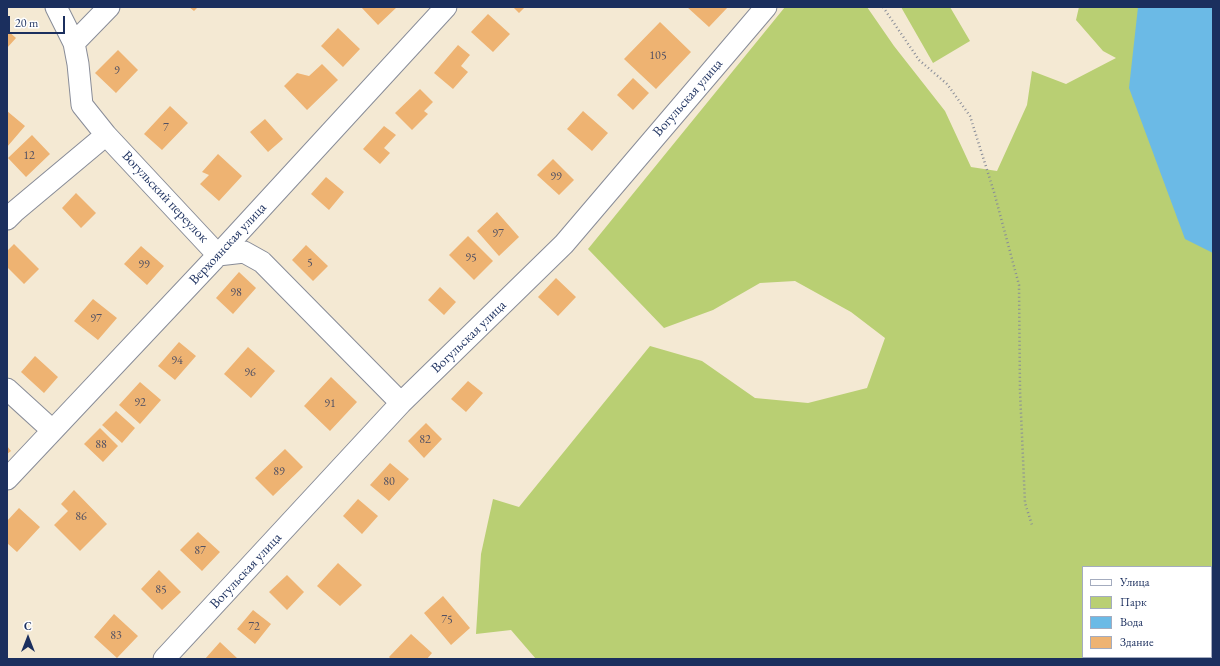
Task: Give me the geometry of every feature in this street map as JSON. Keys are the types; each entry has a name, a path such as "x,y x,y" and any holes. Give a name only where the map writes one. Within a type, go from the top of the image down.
{"street":[{"name":"Вогульский переулок","path":"56,7 74,43 78,64 82,106 106,135 218,255 244,252 262,262 401,403"},
{"path":"74,43 109,7"},
{"name":"Верхоянская улица","path":"7,479 218,255 446,7"},
{"name":"Вогульская улица","path":"164,659 401,403 564,244 766,7"},
{"path":"7,219 106,135"},
{"path":"7,389 52,430"}],"path":[{"path":"884,7 920,60 947,84 970,116 994,192 1019,285 1020,391 1025,503 1032,525"}],"green space":[{"path":"785,7 867,7 894,46 945,111 971,167 997,171 1027,105 1032,71 1066,84 1116,58 1103,51 1076,20 1079,7 1213,7 1213,659 536,659 511,630 476,634 481,554 493,499 519,507 650,346 702,361 755,398 808,403 867,388 885,338 851,312 795,281 760,283 713,310 664,328 588,249"},
{"path":"901,7 950,7 970,41 933,63"}],"water":[{"path":"1138,7 1213,7 1213,253 1185,239 1129,88"}],"building":[{"path":"189,7 198,7 194,11"},
{"path":"361,7 397,7 378,25"},
{"path":"513,7 525,7 519,13"},
{"path":"687,7 728,7 709,27"},
{"path":"488,14 510,34 493,52 471,32"},
{"path":"660,22 691,52 656,89 624,59"},
{"path":"338,28 360,49 343,67 321,46"},
{"path":"7,30 16,38 7,48"},
{"path":"458,45 470,55 461,66 468,72 453,89 434,73"},
{"path":"118,50 138,70 116,93 95,73"},
{"path":"322,64 338,80 307,110 284,86 297,73 309,76"},
{"path":"633,78 649,93 633,110 617,95"},
{"path":"420,89 433,102 424,111 428,114 412,130 395,113"},
{"path":"170,106 188,123 162,150 144,134"},
{"path":"7,111 25,126 7,147"},
{"path":"583,111 608,133 592,151 567,129"},
{"path":"265,119 283,139 268,152 250,132"},
{"path":"384,126 396,135 384,148 390,153 380,164 363,149"},
{"path":"32,135 50,154 26,177 8,158"},
{"path":"218,154 242,176 219,201 200,184 209,175 202,172"},
{"path":"553,159 574,180 559,195 537,175"},
{"path":"326,177 344,192 329,210 311,194"},
{"path":"76,193 96,213 81,228 62,208"},
{"path":"497,212 519,237 499,256 477,231"},
{"path":"468,236 493,261 474,280 449,255"},
{"path":"14,244 39,269 24,284 7,267 7,251"},
{"path":"306,245 328,266 313,281 292,260"},
{"path":"141,246 164,266 147,285 124,264"},
{"path":"239,272 256,288 233,314 216,298"},
{"path":"556,278 576,297 558,316 538,297"},
{"path":"440,287 456,302 444,315 428,300"},
{"path":"93,299 117,318 98,340 74,321"},
{"path":"179,342 196,356 175,380 158,366"},
{"path":"248,347 275,371 251,398 224,374"},
{"path":"35,356 58,377 44,393 21,372"},
{"path":"331,377 357,402 330,431 304,406"},
{"path":"468,381 483,393 466,412 451,399"},
{"path":"140,382 161,400 140,424 119,405"},
{"path":"116,411 135,428 122,443 102,425"},
{"path":"426,423 442,439 424,458 408,441"},
{"path":"100,428 118,446 103,462 84,444"},
{"path":"7,446 11,451 7,454"},
{"path":"285,449 303,467 273,496 255,478"},
{"path":"390,463 409,479 389,501 370,485"},
{"path":"74,490 107,524 80,551 54,525 68,511 61,504"},
{"path":"358,499 378,516 362,534 343,516"},
{"path":"19,508 40,527 17,552 7,543 7,521"},
{"path":"198,532 220,552 202,571 180,550"},
{"path":"338,563 362,585 340,606 317,586"},
{"path":"159,570 181,592 162,610 141,589"},
{"path":"287,575 304,592 287,610 269,592"},
{"path":"443,596 470,628 451,645 424,613"},
{"path":"253,610 271,624 255,644 237,629"},
{"path":"114,614 138,636 117,658 94,637"},
{"path":"411,634 432,653 427,659 391,659 389,657"},
{"path":"220,642 238,659 205,659"}]}
